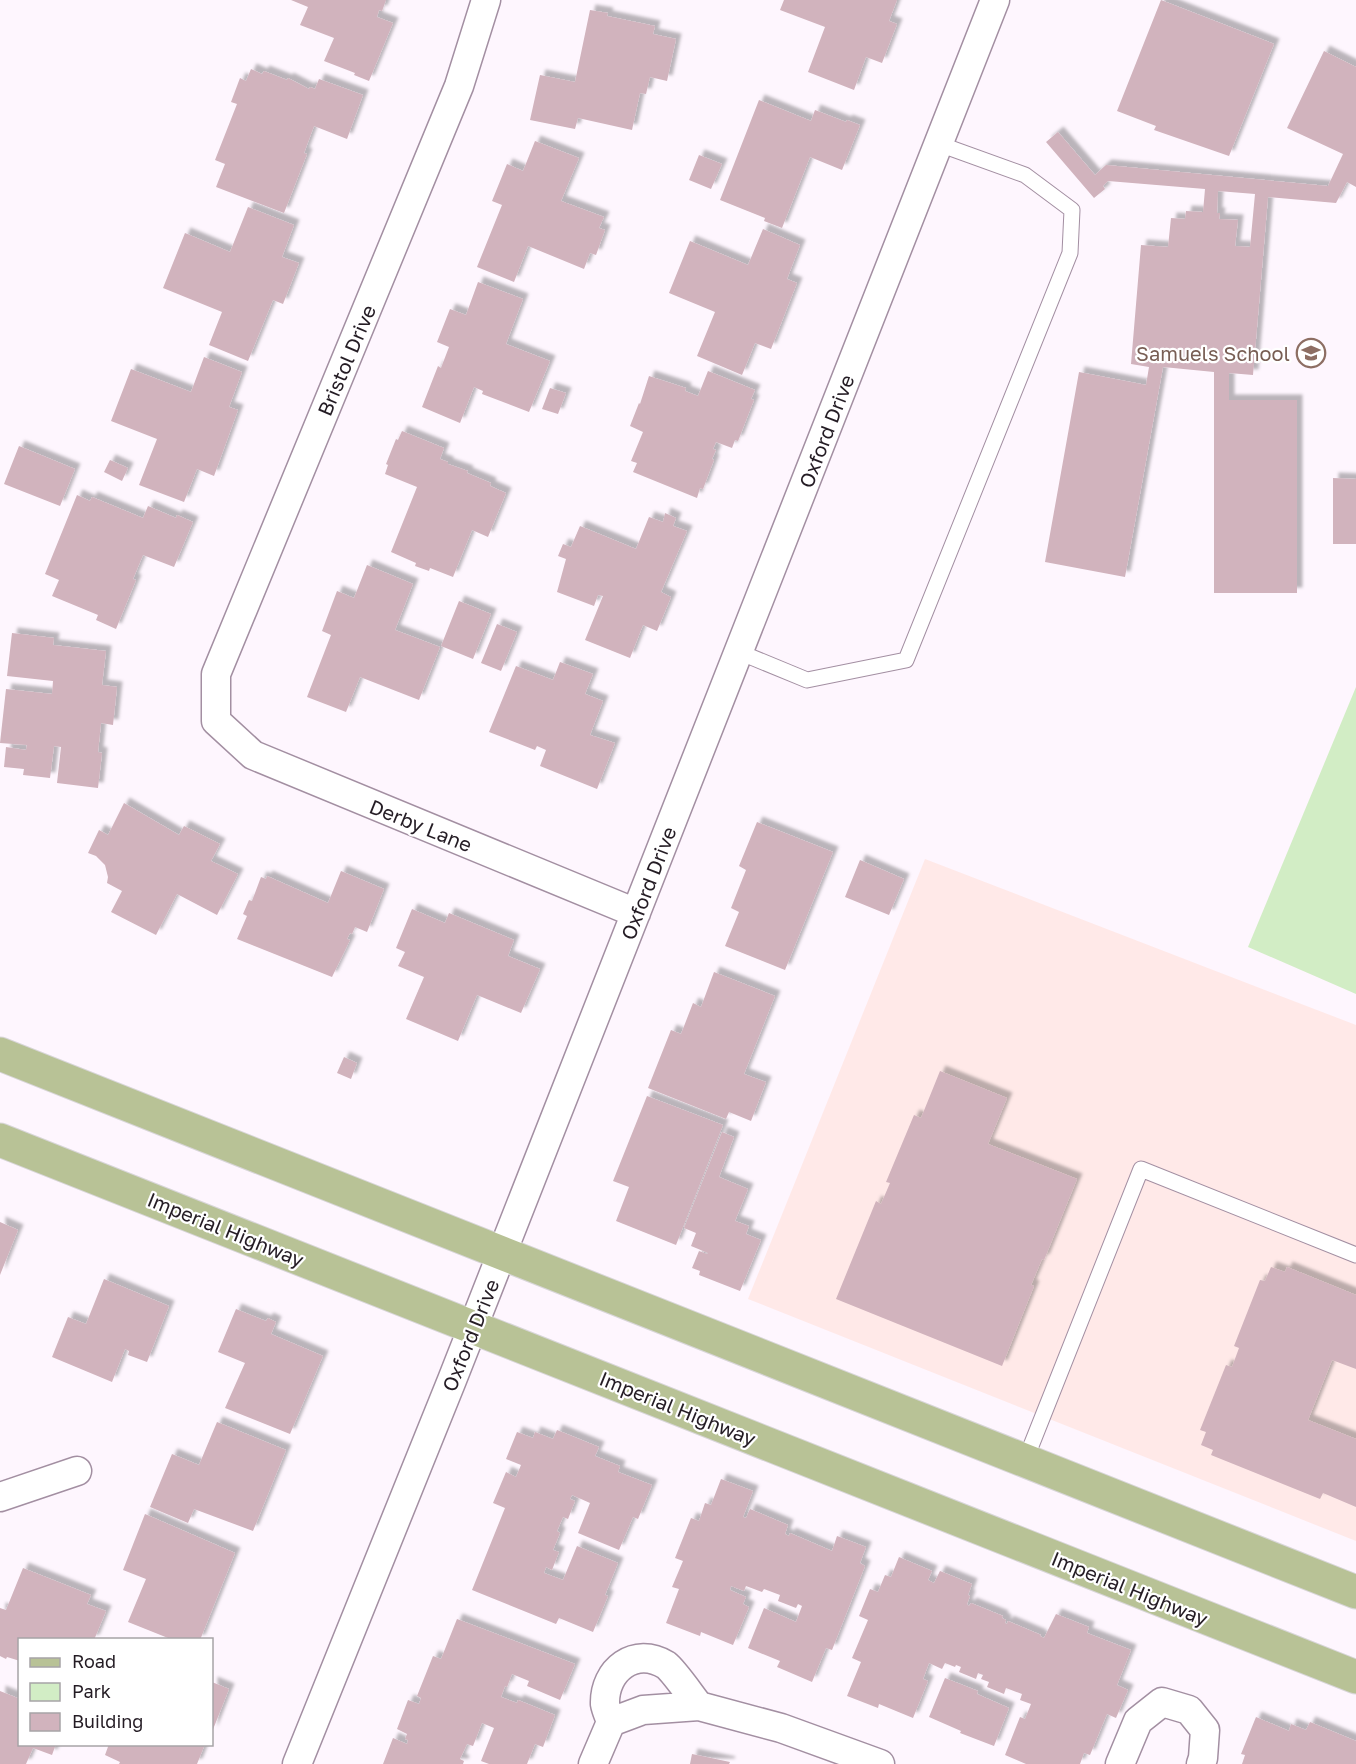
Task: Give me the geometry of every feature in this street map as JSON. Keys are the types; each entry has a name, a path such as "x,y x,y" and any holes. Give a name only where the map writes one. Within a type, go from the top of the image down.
{"main road":[{"path":"0,1054 1356,1592"},
{"name":"Imperial Highway","path":"0,1140 1356,1677"}],"street":[{"name":"Bristol Drive","path":"216,721 216,674 459,86 486,0"},
{"name":"Oxford Drive","path":"297,1764 473,1328 995,0"},
{"name":"Derby Lane","path":"216,721 253,755 636,913"},
{"path":"0,1497 77,1471"},
{"path":"592,1764 611,1722 605,1704 608,1683 615,1670 632,1660 648,1659 667,1666 699,1706"},
{"path":"1120,1764 1138,1721 1162,1702 1189,1710 1205,1730 1201,1764"},
{"path":"611,1722 643,1710 699,1706 781,1728 880,1764"}],"lane":[{"path":"739,652 807,680 906,660 1070,253 1072,210 1025,175 939,144"},
{"path":"1025,1461 1141,1169 1356,1255"}],"shaded area":[{"path":"925,859 1356,1025 1356,1541 748,1299"}],"green space":[{"path":"1356,687 1356,994 1248,947"}],"building":[{"path":"291,0 386,0 377,17 393,23 369,81 324,61 334,38 300,25 308,7"},
{"path":"784,0 897,0 889,21 897,24 882,63 866,57 854,90 808,72 825,27 780,10"},
{"path":"1161,0 1274,44 1229,156 1154,130 1156,126 1117,111"},
{"path":"590,10 655,26 653,34 676,39 667,81 650,77 646,94 640,93 632,130 578,118 575,129 530,120 540,75 575,82"},
{"path":"1324,51 1356,67 1356,187 1347,182 1336,203 1268,197 1253,375 1229,373 1229,400 1297,400 1297,593 1214,593 1214,372 1163,367 1125,577 1045,562 1079,372 1146,385 1149,367 1131,364 1141,245 1168,247 1171,218 1185,219 1186,211 1203,212 1205,189 1108,181 1103,186 1105,189 1094,198 1046,142 1058,132 1095,175 1106,165 1328,186 1343,154 1287,128","holes":["1218,191 1255,194 1250,247 1235,246 1238,220 1219,219"]},
{"path":"251,69 262,74 264,71 287,80 288,78 309,89 310,87 315,89 319,79 363,95 347,139 314,126 304,153 307,154 284,213 216,187 225,164 215,160 237,104 231,102 240,78 246,81"},
{"path":"759,100 811,121 815,110 860,125 842,170 810,157 782,228 764,221 765,218 720,200"},
{"path":"535,141 579,158 561,201 604,217 599,228 605,230 596,255 590,253 584,269 528,246 514,282 477,267 502,205 492,201 507,164 523,171"},
{"path":"699,155 722,164 711,189 689,180"},
{"path":"248,207 294,225 282,257 299,263 283,304 273,300 248,361 209,345 222,312 163,288 185,233 230,252"},
{"path":"763,229 800,245 787,279 797,283 771,349 755,343 742,375 697,356 715,312 669,293 690,241 748,265"},
{"path":"478,282 523,299 506,344 550,361 529,412 482,394 483,391 474,387 460,423 422,407 438,366 441,368 449,347 437,342 450,309 466,315"},
{"path":"204,357 242,372 229,407 238,410 214,476 197,469 184,502 139,485 157,439 111,421 131,369 191,392"},
{"path":"708,371 755,390 751,399 754,400 738,441 735,440 732,448 716,442 713,449 716,450 712,459 714,460 703,489 700,488 697,498 633,472 637,463 631,461 643,432 630,426 649,376 686,388 685,391 698,396"},
{"path":"550,388 566,393 558,414 542,409"},
{"path":"402,431 444,448 440,459 468,471 467,473 491,483 490,486 506,493 488,537 472,530 453,577 430,568 429,571 415,566 416,563 391,552 417,487 385,474 388,465 386,464 396,439 398,440"},
{"path":"19,446 75,469 60,506 4,484"},
{"path":"110,460 128,468 122,481 104,472"},
{"path":"1333,478 1356,479 1356,544 1333,544"},
{"path":"77,495 90,501 92,497 143,518 148,506 176,518 177,515 193,522 174,567 143,555 133,579 136,580 116,629 96,620 98,615 52,596 59,580 45,574"},
{"path":"665,513 676,518 673,526 687,531 661,592 671,597 657,631 643,625 630,658 585,640 603,596 598,595 594,606 557,592 566,559 558,556 563,544 571,547 580,526 636,549 649,517 663,522"},
{"path":"367,565 413,584 395,630 440,647 419,700 360,677 346,712 307,697 331,635 322,631 337,591 354,598"},
{"path":"459,601 491,614 473,659 441,646"},
{"path":"497,624 517,632 501,671 481,663"},
{"path":"12,633 54,638 53,645 106,651 102,685 117,687 113,725 101,723 98,752 102,753 98,788 57,783 61,747 54,746 50,778 23,775 24,769 4,767 6,747 26,750 27,745 0,743 6,689 52,694 53,681 7,676"},
{"path":"560,662 593,674 585,694 603,701 590,735 615,743 597,789 540,766 546,750 537,746 535,750 489,732 516,666 553,680"},
{"path":"124,803 179,835 184,826 220,844 211,861 238,874 217,915 177,894 156,935 111,912 122,891 107,883 105,865 96,856 88,853 99,830 108,835"},
{"path":"757,822 833,852 785,970 725,946 739,912 731,908 746,870 739,866"},
{"path":"860,860 904,879 889,915 845,897"},
{"path":"341,871 384,889 367,932 355,927 352,934 350,933 347,939 350,940 332,977 237,939 247,916 243,914 249,900 252,901 261,877 266,879 267,876 328,903"},
{"path":"412,909 445,923 449,913 514,940 508,956 540,969 521,1013 477,995 458,1041 406,1019 424,977 398,966 405,952 396,948"},
{"path":"714,972 775,996 744,1074 766,1082 751,1121 729,1112 726,1119 648,1088 671,1030 681,1034 693,1003 701,1007"},
{"path":"344,1057 357,1063 351,1079 337,1073"},
{"path":"940,1071 1007,1098 988,1144 1077,1179 1044,1260 1042,1259 1031,1285 1034,1286 1002,1366 836,1299 876,1201 881,1204 890,1183 886,1182 914,1115 921,1118"},
{"path":"647,1096 723,1125 676,1245 616,1221 629,1187 613,1181"},
{"path":"722,1132 734,1137 719,1177 748,1189 735,1221 749,1226 746,1234 761,1240 740,1291 699,1275 700,1271 692,1268 699,1251 708,1253 691,1246 696,1233 684,1228"},
{"path":"0,1222 18,1230 0,1275"},
{"path":"1271,1267 1285,1272 1287,1267 1356,1295 1356,1369 1332,1360 1308,1420 1356,1439 1356,1507 1323,1493 1320,1499 1211,1455 1213,1450 1201,1445 1206,1432 1200,1430 1226,1365 1232,1367 1239,1348 1234,1346 1260,1280 1265,1281"},
{"path":"104,1279 169,1306 147,1362 128,1355 129,1351 125,1349 112,1382 52,1357 68,1317 86,1324"},
{"path":"236,1309 266,1321 268,1318 276,1322 271,1334 323,1356 290,1434 225,1408 245,1363 218,1352"},
{"path":"217,1422 286,1450 253,1531 194,1509 188,1523 150,1507 172,1454 199,1465"},
{"path":"557,1430 599,1447 595,1456 620,1466 618,1472 652,1485 638,1519 633,1517 619,1550 578,1533 590,1503 572,1495 570,1499 575,1501 568,1519 563,1517 557,1531 560,1533 553,1550 559,1552 552,1570 546,1567 544,1573 563,1580 577,1546 618,1563 605,1595 608,1596 593,1632 559,1618 556,1624 472,1590 505,1508 493,1503 506,1472 516,1477 521,1465 506,1459 517,1432 533,1438 535,1432 553,1439"},
{"path":"721,1479 753,1491 743,1517 746,1518 750,1509 788,1525 785,1534 789,1536 790,1533 832,1551 837,1536 866,1547 860,1563 865,1566 832,1650 826,1648 812,1682 777,1667 780,1661 748,1648 764,1608 796,1622 802,1606 798,1604 796,1608 778,1601 780,1595 764,1589 762,1592 746,1586 744,1591 731,1586 730,1590 746,1597 743,1604 749,1607 733,1645 701,1632 700,1636 666,1623 679,1589 672,1587 683,1561 675,1558 691,1518 699,1521 705,1503 711,1505"},
{"path":"145,1514 235,1553 201,1638 168,1638 128,1622 146,1579 123,1570"},
{"path":"899,1557 932,1571 928,1580 934,1583 940,1571 972,1584 967,1604 969,1606 971,1603 1003,1616 1007,1624 1008,1621 1044,1638 1056,1614 1089,1627 1087,1633 1131,1650 1117,1685 1128,1690 1116,1718 1107,1714 1090,1755 1084,1753 1080,1764 1026,1764 1005,1755 1020,1717 1025,1719 1031,1704 1020,1700 1022,1694 1006,1688 1004,1694 987,1687 989,1682 981,1679 983,1675 978,1673 976,1679 959,1672 961,1667 956,1665 955,1667 945,1663 942,1669 929,1663 923,1679 928,1681 913,1718 879,1704 878,1708 847,1696 861,1662 852,1658 868,1620 859,1616 870,1589 878,1592 885,1575 891,1577"},
{"path":"23,1568 91,1595 87,1604 106,1611 95,1638 18,1638 18,1660 0,1656 0,1608 6,1610"},
{"path":"457,1619 575,1664 560,1700 527,1686 529,1681 512,1674 507,1687 505,1686 501,1697 517,1703 518,1700 555,1715 543,1747 535,1744 527,1764 489,1764 481,1761 494,1728 482,1723 473,1746 467,1744 460,1759 464,1761 463,1764 383,1764 393,1738 407,1744 408,1740 405,1739 407,1734 397,1729 408,1700 419,1704 421,1698 417,1696 433,1656 441,1659"},
{"path":"945,1678 978,1691 977,1694 1009,1708 994,1746 960,1733 961,1731 929,1717"},
{"path":"213,1682 229,1689 213,1729"},
{"path":"0,1691 18,1698 18,1746 55,1746 52,1755 33,1748 26,1764 0,1764"},
{"path":"1256,1717 1289,1731 1291,1724 1306,1730 1310,1722 1356,1741 1356,1764 1242,1764 1245,1755 1241,1754"},
{"path":"108,1746 204,1746 197,1764 119,1764 120,1762 105,1755"},
{"path":"692,1754 730,1762 729,1764 690,1764"}],"place":[{"name":"Samuels School","path":"1311,353"}]}
